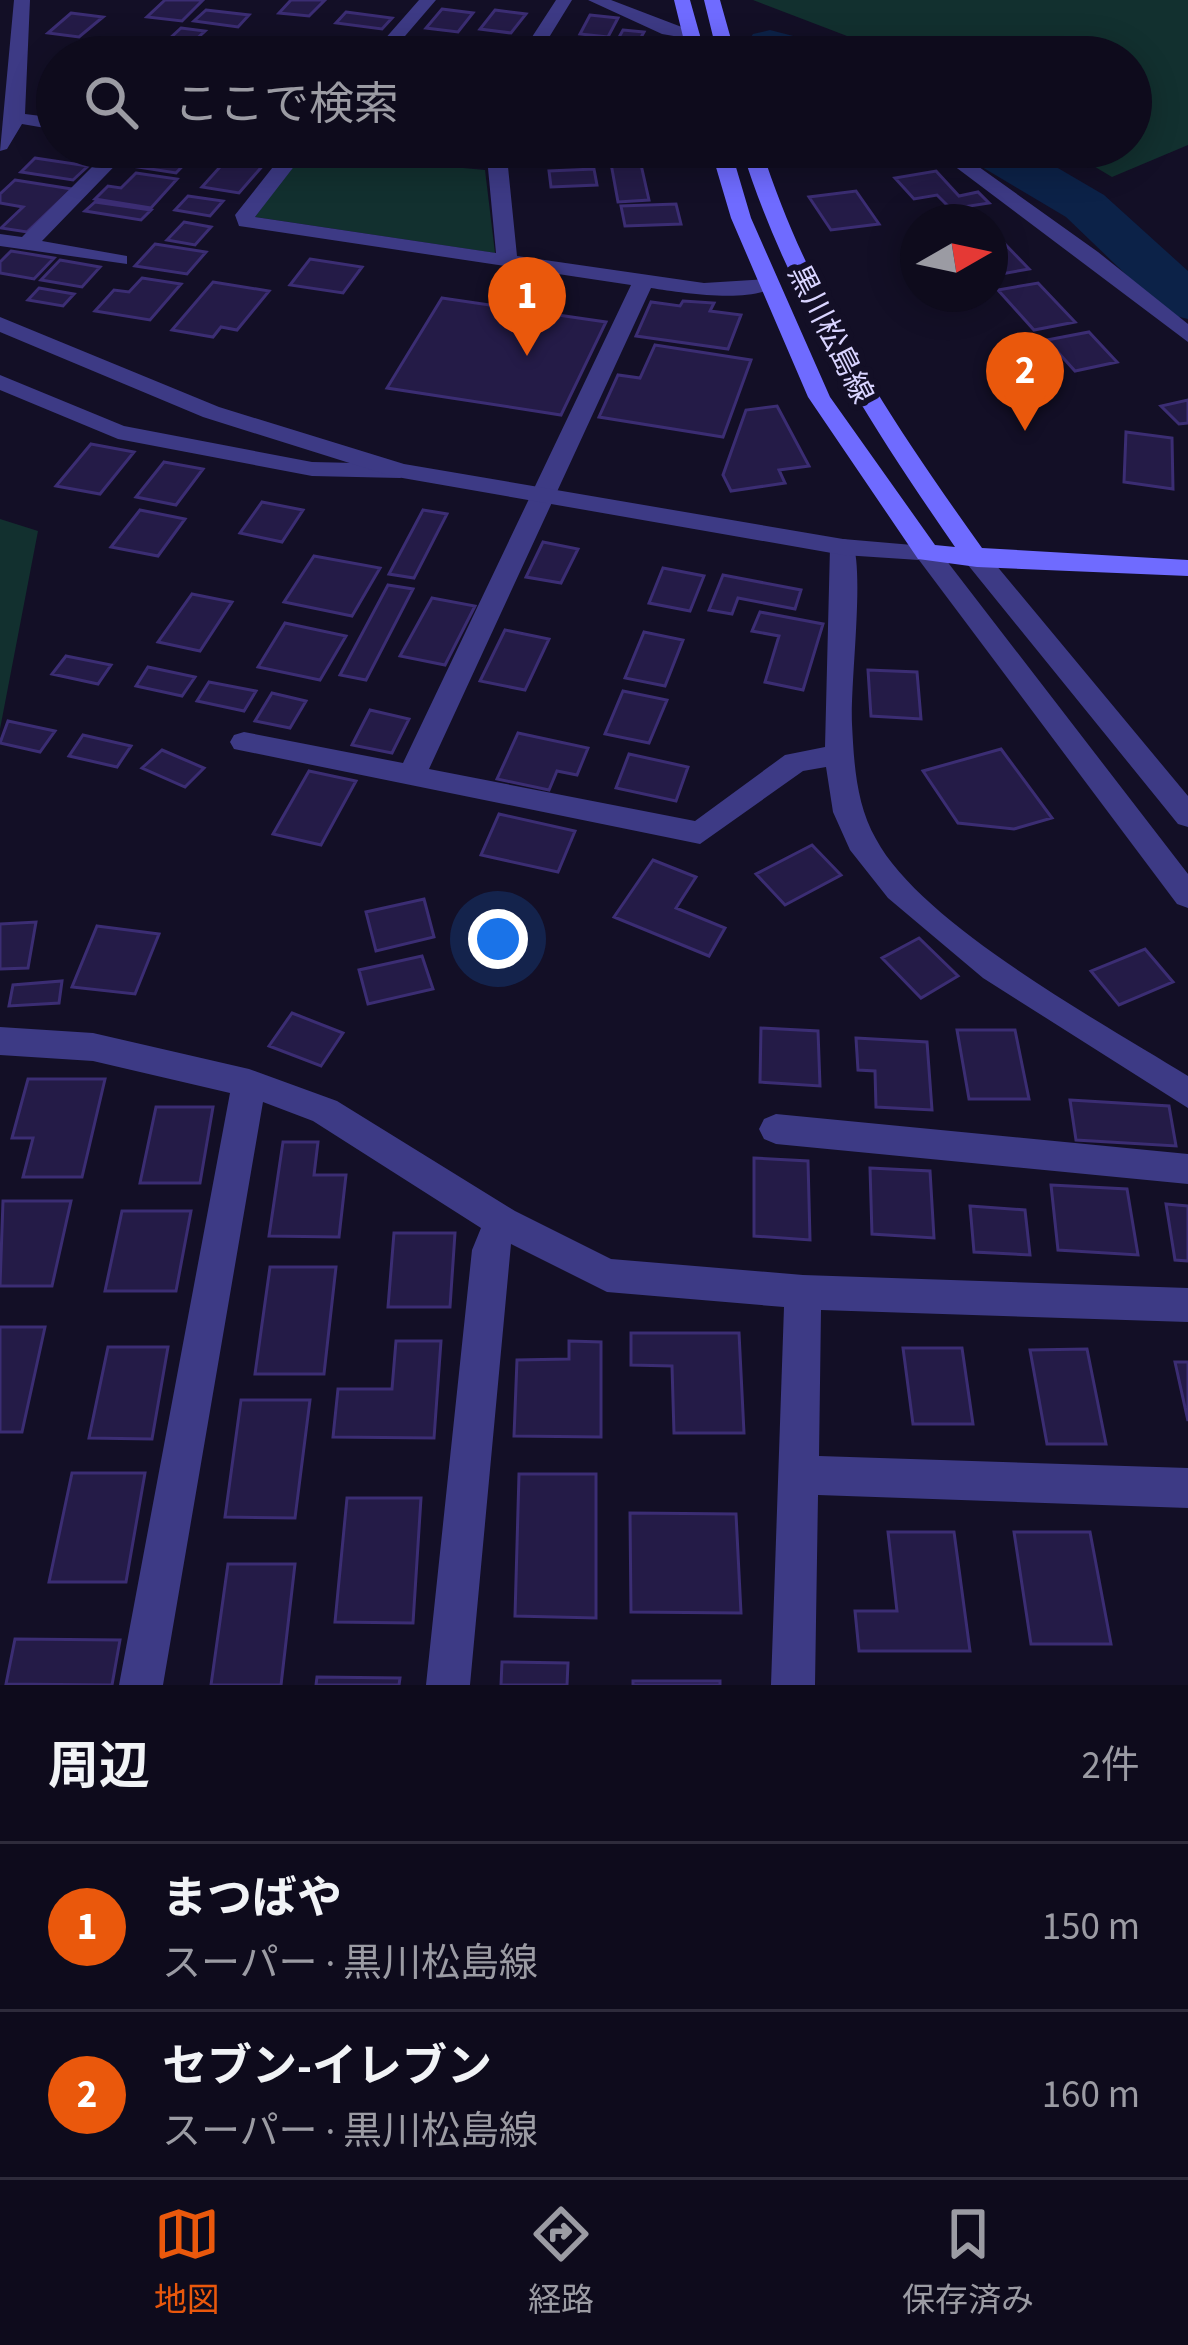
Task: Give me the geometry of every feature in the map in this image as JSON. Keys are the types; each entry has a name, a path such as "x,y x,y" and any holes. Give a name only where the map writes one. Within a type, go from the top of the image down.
{"main road":[{"path":"682,0 691,34"},
{"path":"712,0 721,36"},
{"name":"黒川松島線","path":"727,168 767,285 819,397 927,553"},
{"name":"黒川松島線","path":"759,168 792,251 844,357 891,437 977,559"},
{"path":"927,553 1188,568"}],"street":[{"path":"0,145 16,118 22,0"},
{"path":"396,36 428,0"},
{"path":"541,36 564,0"},
{"path":"596,0 668,31 691,34"},
{"path":"16,118 36,121"},
{"path":"27,244 102,168"},
{"path":"282,168 245,215 246,222 704,289 767,285"},
{"path":"498,168 508,261"},
{"path":"969,168 1091,256 1188,335"},
{"path":"0,240 120,260"},
{"path":"412,775 533,524 538,498 644,281"},
{"path":"0,324 211,412 400,471 843,548 927,553 1188,896"},
{"path":"0,382 118,432 312,470 400,471"},
{"path":"843,548 840,754 848,817 880,871 952,938 1188,1094"},
{"path":"977,559 1188,816"},
{"path":"244,742 700,832 795,762 840,754"},
{"path":"0,1041 93,1047 248,1082 325,1111 502,1222 607,1274 803,1292 1188,1305"},
{"path":"141,1685 248,1082"},
{"path":"776,1129 1188,1169"},
{"path":"448,1685 490,1250 502,1222"},
{"path":"793,1685 803,1292"},
{"path":"798,1475 1188,1488"}],"green space":[{"path":"753,0 1188,0 1188,145 1152,160 1152,36 847,36"},
{"path":"291,168 485,170 495,253 255,217"},
{"path":"1097,168 1133,168 1112,177"},
{"path":"0,519 38,531 0,729"}],"building":[{"path":"165,0 203,0 182,21 147,17"},
{"path":"291,0 325,0 309,16 279,13"},
{"path":"442,9 473,13 458,32 426,28"},
{"path":"206,10 249,15 238,27 194,21"},
{"path":"495,10 526,14 511,33 480,29"},
{"path":"346,12 392,18 382,29 336,23"},
{"path":"71,13 103,17 80,36 48,33"},
{"path":"590,15 618,18 609,36 580,34"},
{"path":"181,28 205,31 200,36 172,36"},
{"path":"623,30 644,32 642,36 620,36"},
{"path":"35,158 36,168 86,168 73,180 21,172"},
{"path":"144,168 181,168 176,173"},
{"path":"219,168 261,168 239,193 202,187"},
{"path":"612,168 642,168 649,200 618,202"},
{"path":"594,169 597,185 551,187 549,171"},
{"path":"936,171 959,196 978,192 989,203 946,204 937,195 914,199 895,178"},
{"path":"136,173 177,179 151,208 95,199 108,186 121,188"},
{"path":"15,180 72,189 27,232 1,228 23,207 0,203 0,194"},
{"path":"856,191 879,224 831,230 809,197"},
{"path":"188,196 223,201 210,216 175,210"},
{"path":"95,202 151,210 141,220 85,211"},
{"path":"676,204 681,224 625,226 621,206"},
{"path":"184,222 211,227 195,245 167,240"},
{"path":"155,244 206,252 187,274 135,266"},
{"path":"1008,247 1029,269 1008,273"},
{"path":"11,251 54,258 34,279 0,273 0,262"},
{"path":"310,259 362,267 343,293 290,285"},
{"path":"60,260 100,267 82,287 41,280"},
{"path":"142,278 181,284 150,320 95,311 114,290 129,292"},
{"path":"213,282 269,291 237,330 221,327 213,337 172,330"},
{"path":"1038,283 1075,322 1034,330 1008,301 1008,288"},
{"path":"39,288 74,294 63,306 28,300"},
{"path":"442,298 606,322 561,415 387,388"},
{"path":"683,301 714,303 710,311 741,315 728,349 636,336 651,302 680,306"},
{"path":"1089,332 1117,362 1075,371 1047,340"},
{"path":"655,345 751,360 723,437 599,417 618,375 640,378"},
{"path":"1188,400 1188,423 1179,424 1161,406"},
{"path":"777,406 809,466 779,470 785,483 731,491 723,475 746,410"},
{"path":"1126,432 1172,438 1173,489 1124,482"},
{"path":"91,444 134,452 100,494 56,486"},
{"path":"164,462 203,469 176,505 136,497"},
{"path":"262,502 303,510 282,542 240,533"},
{"path":"140,510 185,519 158,556 111,547"},
{"path":"423,510 447,514 414,578 389,574"},
{"path":"543,542 578,549 561,583 526,577"},
{"path":"314,556 380,568 352,616 284,602"},
{"path":"663,568 704,576 690,611 649,603"},
{"path":"723,575 801,590 795,609 738,598 732,614 709,610"},
{"path":"388,585 413,589 366,680 340,675"},
{"path":"192,594 232,602 200,651 158,642"},
{"path":"432,598 475,606 445,665 400,656"},
{"path":"760,612 823,624 803,690 765,682 779,636 752,631"},
{"path":"285,623 346,636 320,680 258,667"},
{"path":"505,630 549,639 525,690 480,681"},
{"path":"644,632 683,640 665,686 625,678"},
{"path":"66,656 111,665 98,684 52,674"},
{"path":"148,667 195,677 182,696 136,686"},
{"path":"868,670 917,672 921,719 871,716"},
{"path":"209,682 256,691 244,711 197,701"},
{"path":"623,691 667,700 649,743 605,734"},
{"path":"272,693 306,701 290,728 255,721"},
{"path":"370,710 409,719 392,753 352,745"},
{"path":"8,721 55,731 40,752 0,743"},
{"path":"518,733 588,748 577,775 557,771 549,790 497,779"},
{"path":"83,735 131,746 117,767 69,756"},
{"path":"1001,749 1052,818 1014,829 958,823 923,771"},
{"path":"162,750 204,768 185,787 142,768"},
{"path":"629,754 688,767 676,801 616,788"},
{"path":"309,771 356,781 321,845 273,834"},
{"path":"499,814 575,831 558,872 481,855"},
{"path":"812,845 841,875 785,905 756,874"},
{"path":"653,860 696,877 676,908 725,928 709,956 614,917"},
{"path":"424,899 434,937 376,951 366,912"},
{"path":"36,922 28,968 0,969 0,924"},
{"path":"97,926 159,934 135,994 72,987"},
{"path":"919,938 958,976 921,998 882,958"},
{"path":"1145,949 1173,982 1119,1005 1091,971"},
{"path":"422,956 433,989 368,1004 359,970"},
{"path":"62,981 59,1003 9,1006 13,985"},
{"path":"292,1013 343,1033 321,1066 269,1046"},
{"path":"761,1028 818,1031 820,1086 760,1082"},
{"path":"957,1030 1015,1030 1029,1099 969,1099"},
{"path":"856,1038 927,1042 932,1110 876,1107 875,1071 858,1070"},
{"path":"28,1079 105,1079 82,1177 23,1177 33,1138 12,1138"},
{"path":"1070,1100 1169,1106 1176,1146 1076,1140"},
{"path":"156,1107 213,1107 200,1183 140,1183"},
{"path":"283,1142 318,1142 314,1175 346,1175 339,1237 269,1236"},
{"path":"754,1158 808,1161 810,1240 754,1236"},
{"path":"870,1168 930,1171 934,1238 872,1234"},
{"path":"1051,1185 1127,1189 1138,1255 1058,1250"},
{"path":"3,1201 71,1201 52,1286 0,1286"},
{"path":"1166,1204 1188,1206 1188,1261 1175,1260"},
{"path":"970,1206 1025,1210 1030,1255 974,1252"},
{"path":"122,1211 191,1211 176,1291 105,1291"},
{"path":"394,1233 455,1233 450,1307 388,1307"},
{"path":"270,1267 336,1267 324,1374 255,1374"},
{"path":"0,1327 45,1327 22,1432 0,1432"},
{"path":"631,1333 739,1333 744,1433 674,1433 672,1366 631,1365"},
{"path":"396,1341 441,1341 434,1438 333,1437 338,1389 392,1389"},
{"path":"569,1341 601,1342 601,1437 514,1436 517,1360 569,1359"},
{"path":"108,1347 168,1347 152,1439 89,1438"},
{"path":"903,1348 962,1348 973,1424 913,1424"},
{"path":"1087,1349 1106,1444 1047,1444 1030,1350"},
{"path":"1175,1362 1188,1362 1188,1421"},
{"path":"241,1400 310,1400 295,1518 225,1517"},
{"path":"72,1473 145,1473 126,1582 49,1582"},
{"path":"519,1474 596,1474 596,1618 515,1616"},
{"path":"347,1498 421,1498 413,1623 335,1622"},
{"path":"630,1513 736,1514 741,1613 631,1612"},
{"path":"888,1532 954,1532 970,1651 859,1651 855,1611 897,1611"},
{"path":"1014,1532 1090,1532 1111,1644 1031,1644"},
{"path":"228,1564 295,1564 281,1685 211,1685"},
{"path":"15,1639 120,1640 112,1685 6,1684"},
{"path":"502,1662 568,1663 567,1685 501,1685"},
{"path":"317,1677 400,1678 399,1685 316,1685"},
{"path":"633,1681 720,1681 720,1685 633,1685"}],"waterway":[{"path":"1021,168 1085,206 1188,302"}],"place":[{"name":"まつばや","path":"527,356"},
{"name":"セブン-イレブン","path":"1025,431"}]}
